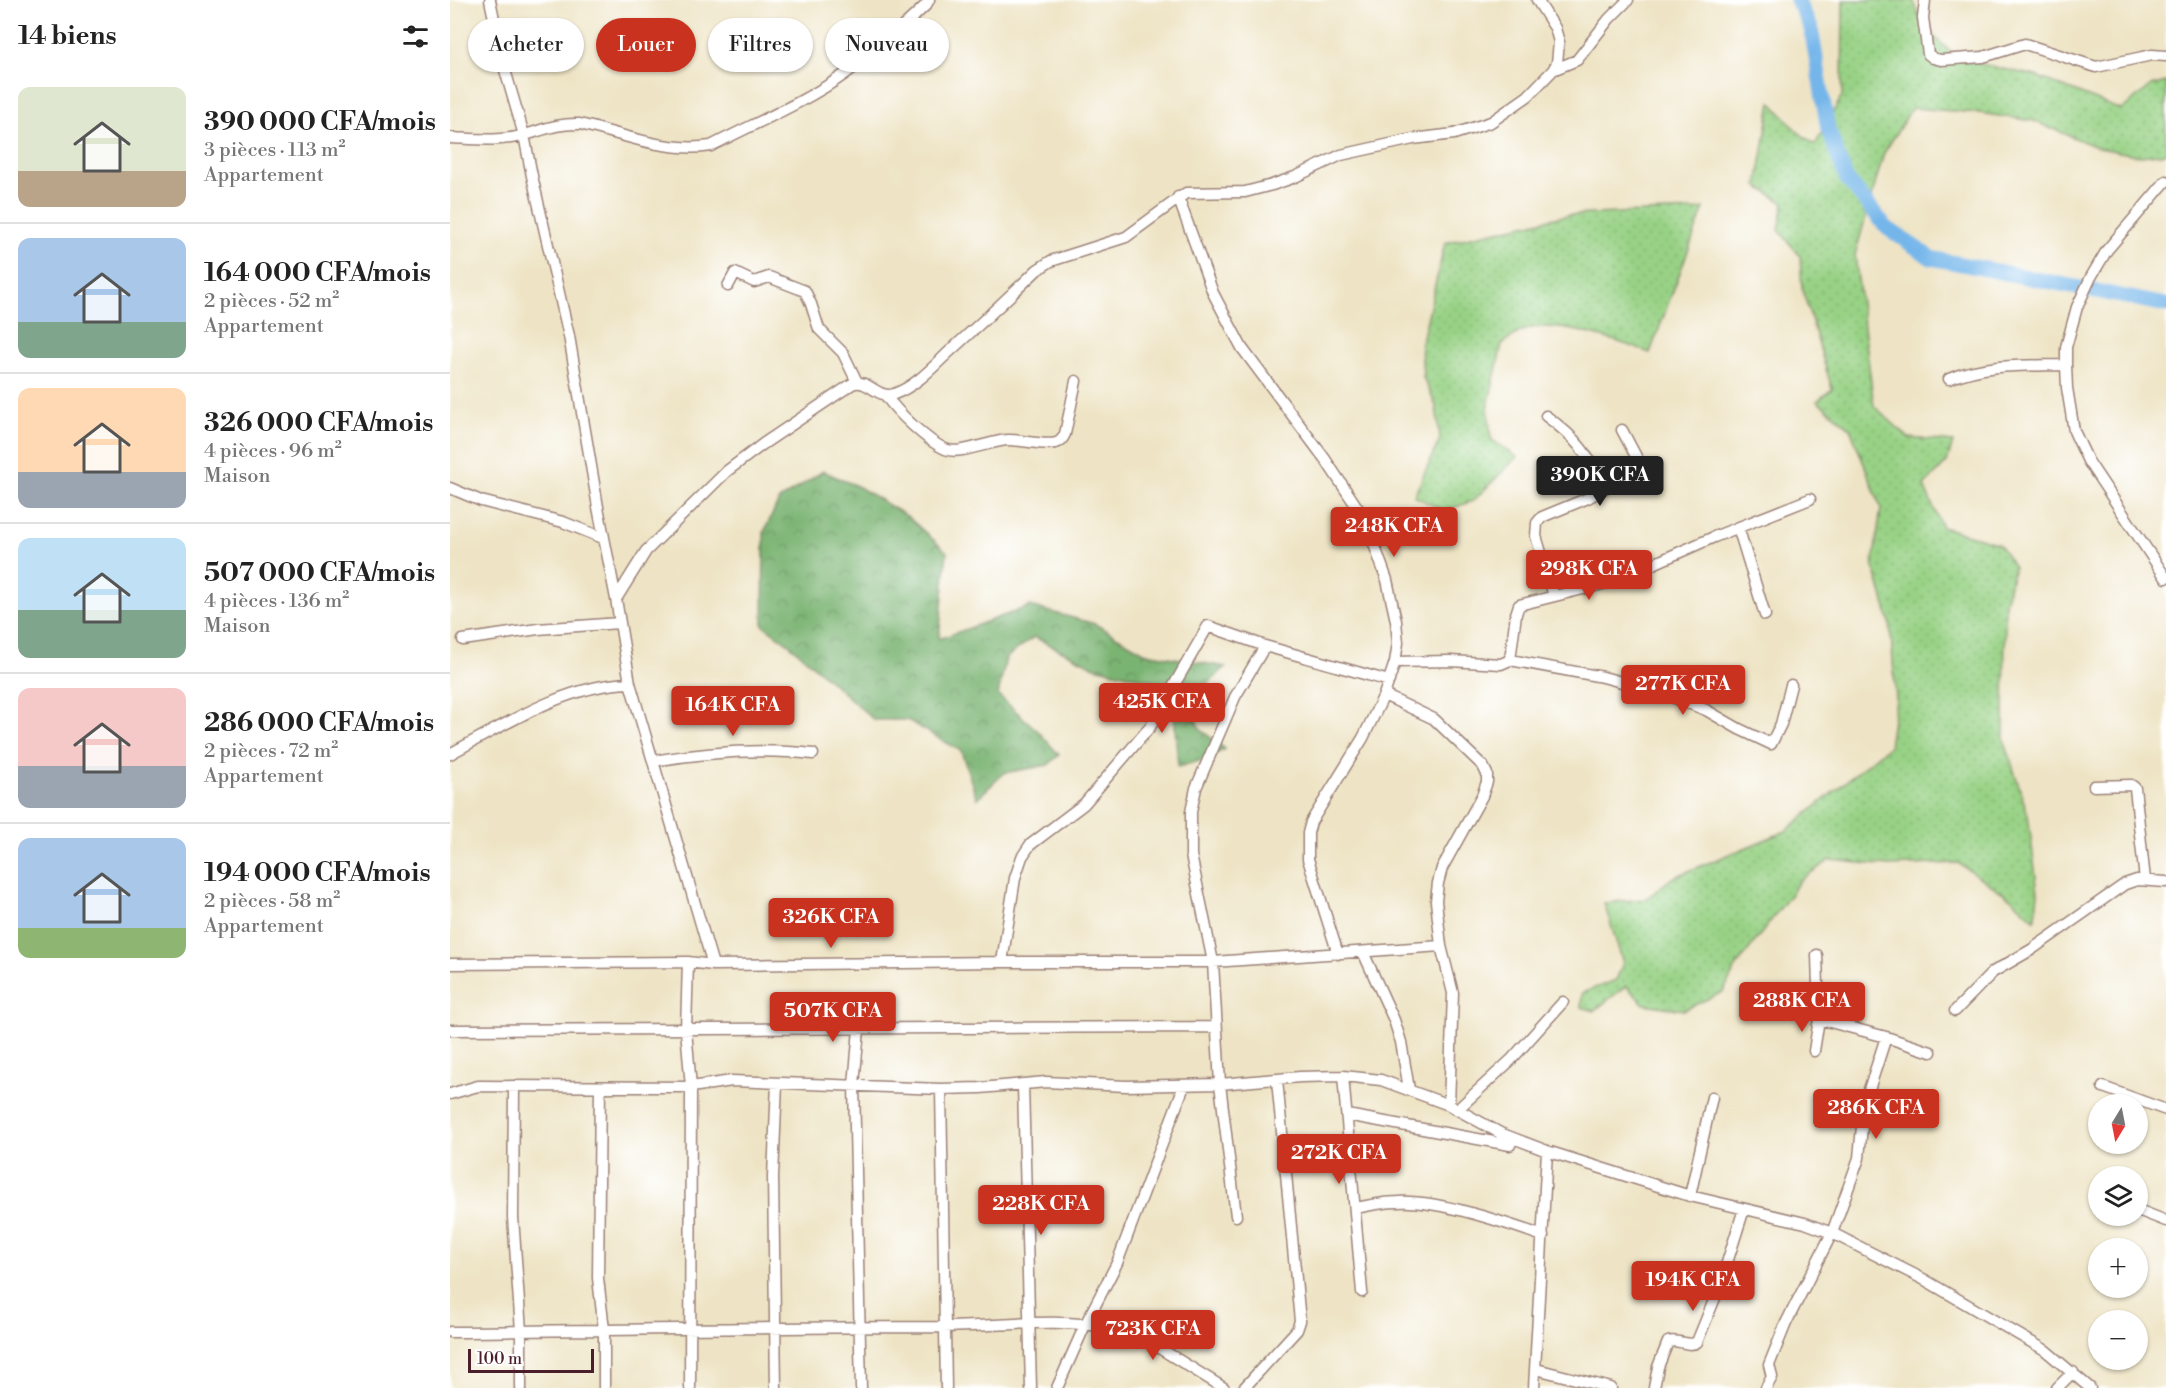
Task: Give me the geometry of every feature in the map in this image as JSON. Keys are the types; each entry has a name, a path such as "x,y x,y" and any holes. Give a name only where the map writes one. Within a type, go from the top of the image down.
{"street":[{"path":"490,0 505,70 524,135 569,336 630,683 713,965"},
{"path":"450,138 492,140 524,135 564,123 580,124 677,147 711,146 814,93 843,75 890,39 931,0"},
{"path":"886,396 906,388 932,368 1037,270 1051,261 1126,237 1178,197 1192,191 1245,192 1295,177 1341,155 1471,129 1491,122 1508,112 1528,96 1557,63 1559,42 1555,28 1537,0"},
{"path":"1553,70 1577,60 1609,19 1628,0"},
{"path":"1925,0 1923,18 1928,54 1941,60 1983,57 2025,44 2096,66 2152,55 2166,56"},
{"path":"2166,181 2107,250 2077,307 2066,347 2067,388 2074,431 2088,461 2166,578"},
{"path":"1178,197 1213,293 1242,348 1325,459 1365,519 1387,580 1396,621 1398,643 1395,662 1384,695 1363,738 1311,822 1308,833 1308,859 1338,954"},
{"path":"728,286 735,273 754,282 769,277 804,291 819,329 843,353 857,382 886,396 915,427 946,449 959,450 1007,440 1054,444 1062,440 1076,381"},
{"path":"1948,379 1981,368 2066,365"},
{"path":"616,599 646,551 727,471 762,444 857,382"},
{"path":"1546,416 1570,434 1587,454 1605,488"},
{"path":"1554,596 1536,536 1537,523 1542,518 1636,474 1640,464 1622,430"},
{"path":"450,488 481,501 563,522 603,538"},
{"path":"1510,660 1519,605 1615,581 1738,527 1810,499"},
{"path":"1738,527 1765,615"},
{"path":"463,640 538,629 619,623"},
{"path":"1002,962 1015,878 1022,857 1030,845 1084,804 1150,727 1208,626 1265,646 1389,681"},
{"path":"1236,1216 1220,1084 1213,962 1191,855 1191,812 1196,788 1235,697 1265,646"},
{"path":"1395,662 1450,661 1501,664 1510,660 1603,677 1659,692 1706,710 1771,744 1781,724 1791,685"},
{"path":"450,754 512,721 586,688 608,683 630,683"},
{"path":"1384,695 1434,719 1483,766 1487,774 1482,796 1442,868 1437,883 1436,901 1441,946 1453,993 1454,1107"},
{"path":"653,761 734,752 782,750 813,754"},
{"path":"2094,786 2132,785 2136,788 2145,880"},
{"path":"1955,1011 1993,972 2031,950 2125,884 2137,880 2166,882"},
{"path":"450,964 1213,962 1441,946"},
{"path":"1363,952 1394,1020 1401,1042 1409,1089"},
{"path":"1814,1051 1819,1019 1817,955"},
{"path":"688,962 686,1030 691,1087 690,1388"},
{"path":"1454,1107 1511,1060 1563,1002"},
{"path":"1819,1019 1886,1036 1931,1052"},
{"path":"450,1030 1216,1027"},
{"path":"859,1029 854,1084 861,1388"},
{"path":"1766,1388 1772,1377 1769,1365 1786,1323 1832,1233 1859,1158 1864,1105 1886,1036"},
{"path":"1343,1076 1362,1292"},
{"path":"450,1094 478,1086 514,1088 691,1087 732,1081 941,1089 1046,1082 1184,1086 1343,1076 1381,1080 1454,1107 1500,1133 1547,1151 1690,1196 1780,1215 1832,1233 1924,1280 2045,1350 2090,1388"},
{"path":"1244,1388 1297,1330 1300,1321 1277,1080"},
{"path":"776,1388 773,1177 777,1083"},
{"path":"1023,1085 1031,1388"},
{"path":"1057,1388 1086,1323 1117,1263 1184,1086"},
{"path":"600,1087 597,1278 604,1330 604,1388"},
{"path":"514,1088 513,1217 521,1388"},
{"path":"2103,1088 2166,1110"},
{"path":"941,1089 946,1388"},
{"path":"1690,1196 1712,1097"},
{"path":"1347,1114 1510,1145"},
{"path":"1534,1388 1547,1151"},
{"path":"1356,1208 1386,1202 1416,1202 1507,1223 1543,1236"},
{"path":"1654,1388 1658,1367 1668,1342 1675,1340 1691,1345 1697,1342 1719,1288 1744,1209"},
{"path":"2148,1214 2166,1221"},
{"path":"450,1332 945,1327 1086,1323 1129,1332 1143,1338 1224,1388"},
{"path":"1536,1369 1611,1388"},
{"path":"2057,1388 2073,1372"}],"green space":[{"path":"1843,0 1913,0 1925,28 1958,59 2036,76 2121,110 2151,86 2166,82 2166,153 2141,156 2099,148 2034,121 1979,113 1912,108 1884,153 1855,255 1874,406 1909,438 1953,442 1947,462 1924,486 1942,527 1999,544 2014,567 2005,604 2004,739 2028,815 2038,893 2035,920 2011,898 1958,863 1889,866 1830,860 1799,881 1738,964 1723,992 1684,1010 1644,1004 1626,986 1594,1011 1581,1007 1582,993 1616,980 1623,963 1604,903 1646,899 1672,878 1786,831 1889,746 1896,699 1890,623 1873,564 1881,508 1850,428 1817,401 1832,389 1802,288 1800,256 1779,230 1784,203 1757,186 1771,102 1797,131 1815,145 1842,96"},
{"path":"1704,208 1650,353 1574,330 1543,327 1520,332 1502,344 1488,406 1491,439 1517,457 1473,501 1444,511 1414,496 1440,439 1436,406 1423,377 1421,345 1445,243 1568,215"},
{"path":"823,471 859,487 907,516 947,552 939,639 1030,606 1095,624 1146,653 1226,667 1188,702 1200,729 1225,749 1209,758 1178,767 1172,686 1095,667 1034,637 1006,658 998,695 1038,731 1059,755 1048,765 1004,773 977,799 961,751 907,720 874,720 790,645 763,625 764,532 779,500"}],"waterway":[{"path":"1797,0 1811,28 1828,129 1846,178 1887,228 1931,258 2166,305"}]}
